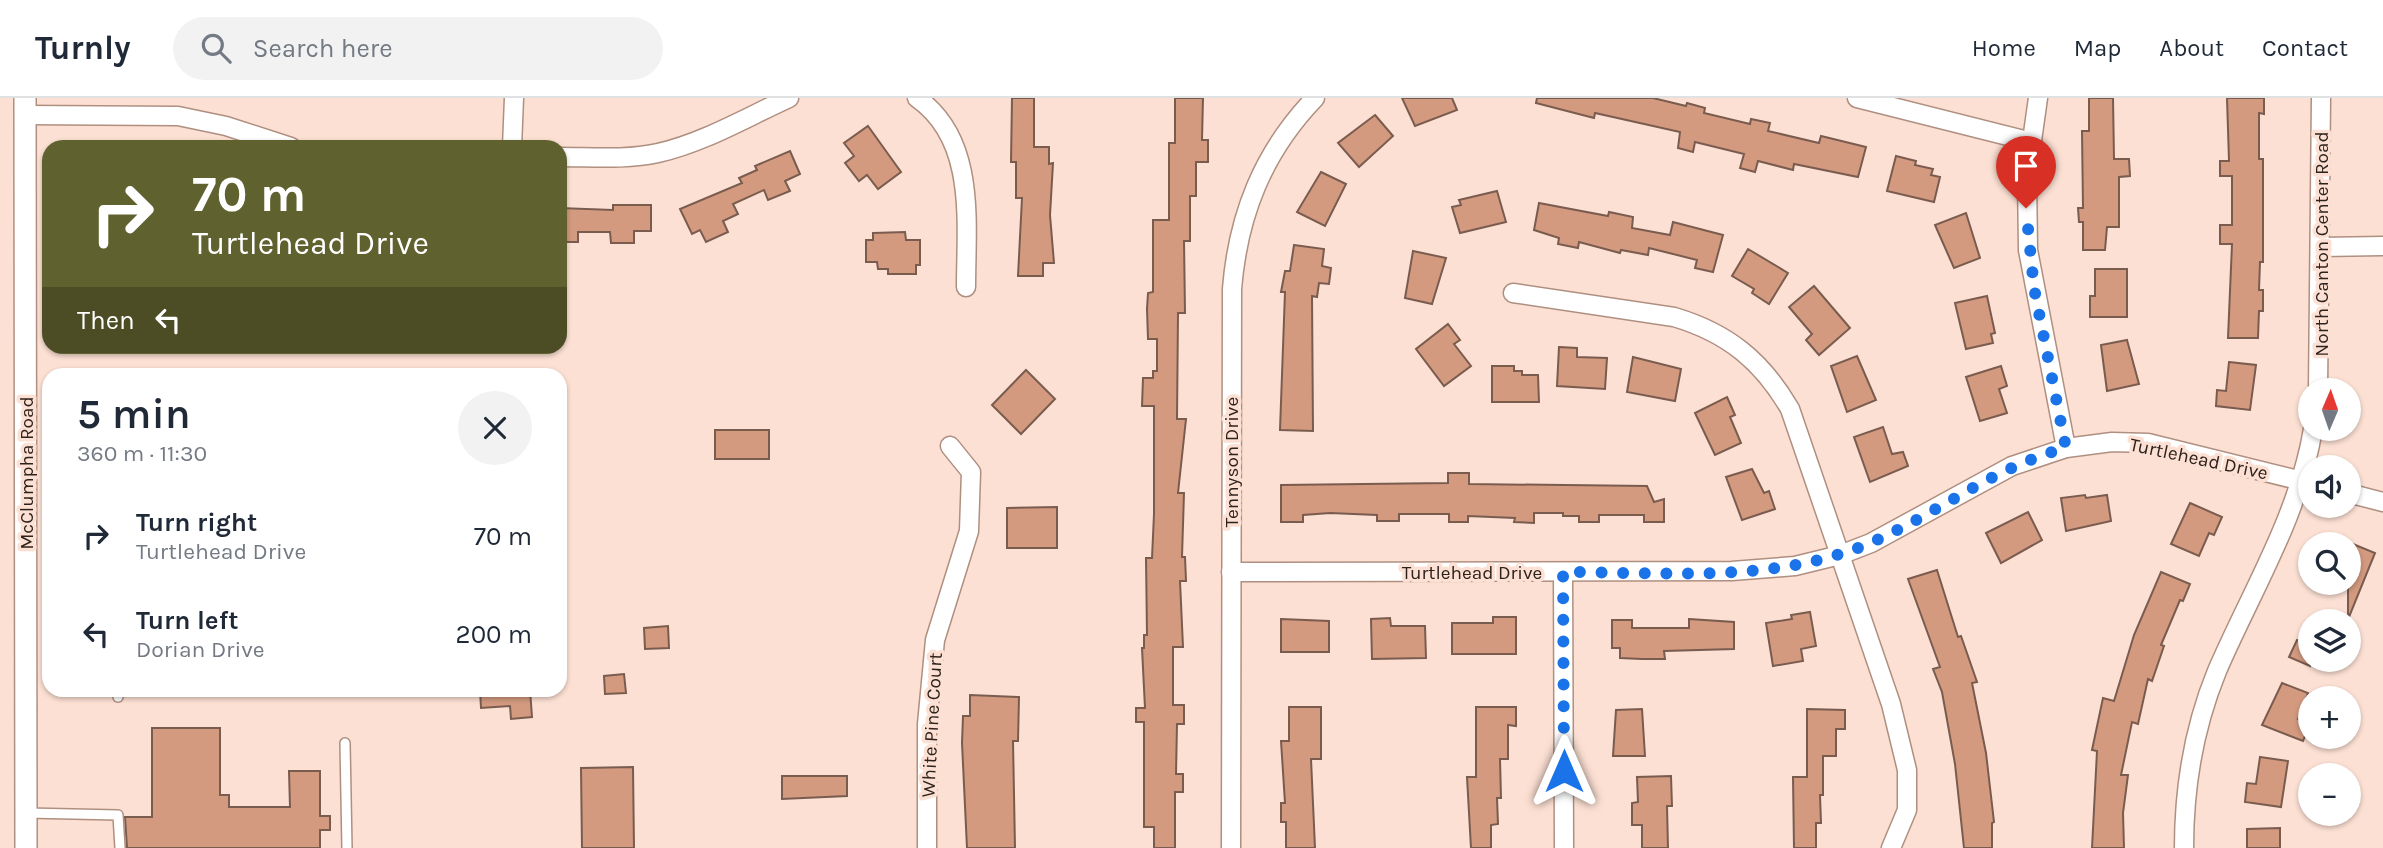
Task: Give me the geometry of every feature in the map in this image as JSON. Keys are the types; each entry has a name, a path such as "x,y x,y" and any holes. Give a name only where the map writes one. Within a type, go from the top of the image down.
{"street":[{"path":"512,140 514,98"},
{"path":"567,157 617,158 656,153 694,142 789,98"},
{"path":"1857,98 2032,142"},
{"path":"2038,98 2026,194 2028,250 2066,448"},
{"name":"North Canton Center Road","path":"2318,378 2321,98"},
{"path":"923,100 949,136 963,173 967,287"},
{"name":"Tennyson Drive","path":"1231,848 1232,289 1235,253 1245,212 1257,180 1303,102"},
{"path":"25,107 178,116 226,125 270,140"},
{"name":"McClumpha Road","path":"25,107 26,848"},
{"path":"2321,247 2383,246"},
{"path":"1513,293 1675,317 1713,331 1743,349 1775,383 1790,409 1891,704 1907,770 1907,810 1891,848"},
{"name":"Turtlehead Drive","path":"1231,572 1732,571 1796,566 1840,555 1907,524 2012,466 2066,448 2112,442 2148,443 2298,480"},
{"name":"White Pine Court","path":"927,848 927,724 936,640 969,531 971,472 950,446"},
{"path":"2361,496 2383,502"},
{"path":"2184,848 2188,776 2207,699 2298,498"},
{"path":"1563,572 1564,848"}],"lane":[{"path":"345,743 347,848"},
{"path":"26,813 118,815 120,848"}],"building":[{"path":"1012,98 1034,98 1034,147 1049,147 1049,164 1053,163 1050,215 1054,263 1043,263 1043,276 1018,276 1022,198 1016,198 1016,162 1011,162"},
{"path":"1175,98 1203,98 1202,140 1208,140 1208,162 1196,162 1196,196 1190,196 1190,241 1184,241 1185,313 1178,313 1177,419 1186,419 1178,493 1184,493 1182,557 1185,557 1186,581 1180,581 1183,647 1173,647 1173,705 1184,705 1184,724 1177,724 1176,774 1183,774 1183,792 1175,792 1175,848 1154,848 1154,827 1144,827 1144,722 1136,722 1136,708 1145,708 1142,648 1144,635 1147,635 1146,558 1152,558 1154,514 1154,406 1142,406 1143,378 1153,378 1153,371 1157,371 1157,339 1148,339 1148,293 1153,292 1153,220 1169,220 1169,143 1175,143"},
{"path":"1402,98 1452,98 1457,110 1415,126"},
{"path":"1537,98 1653,98 1686,106 1687,103 1705,108 1704,113 1750,124 1751,119 1770,123 1768,131 1819,143 1821,136 1866,147 1858,177 1794,164 1793,170 1758,161 1755,172 1740,168 1744,154 1695,142 1693,152 1678,148 1680,132 1595,113 1594,118 1536,103"},
{"path":"2089,98 2113,98 2114,159 2129,159 2130,176 2119,177 2119,227 2107,227 2105,250 2083,250 2083,222 2079,222 2078,208 2083,208 2082,131 2089,131"},
{"path":"2227,98 2264,98 2264,114 2259,113 2259,159 2263,159 2263,262 2260,262 2259,290 2263,290 2263,311 2259,311 2258,338 2228,338 2232,244 2220,244 2220,225 2232,225 2232,176 2220,176 2220,161 2229,161"},
{"path":"1375,115 1393,136 1359,167 1338,143"},
{"path":"868,126 901,172 878,189 867,175 859,181 845,163 854,156 844,143"},
{"path":"790,151 800,174 785,181 790,191 768,200 764,190 733,204 738,214 723,221 728,232 706,242 700,230 692,234 680,209 742,183 739,178 757,170 755,166"},
{"path":"1896,156 1916,161 1915,165 1933,169 1931,175 1940,177 1934,202 1887,191"},
{"path":"1321,172 1346,184 1325,226 1297,212"},
{"path":"1497,191 1506,222 1460,233 1452,207 1461,205 1459,200"},
{"path":"1539,203 1608,216 1609,212 1633,217 1632,228 1670,235 1673,222 1723,235 1713,272 1695,268 1697,260 1649,248 1648,255 1621,250 1620,253 1579,242 1578,248 1558,244 1559,238 1534,230"},
{"path":"613,205 651,205 651,231 634,231 634,243 611,243 610,232 578,232 578,242 567,242 567,208 613,210"},
{"path":"1966,213 1980,258 1954,268 1935,225"},
{"path":"905,232 906,240 920,240 920,265 916,265 916,274 888,274 888,269 878,269 877,262 866,262 866,240 873,240 873,233"},
{"path":"1294,245 1324,249 1322,266 1331,268 1329,284 1319,283 1317,297 1312,296 1313,431 1280,430 1285,292 1281,292 1285,271 1290,271"},
{"path":"1748,249 1788,273 1769,304 1752,293 1754,289 1732,276"},
{"path":"1413,251 1446,258 1432,304 1405,298"},
{"path":"2095,269 2127,269 2127,317 2090,317 2090,296 2095,296"},
{"path":"1814,286 1850,328 1819,355 1806,340 1812,334 1789,307"},
{"path":"1987,296 1995,333 1991,334 1993,343 1966,349 1955,303"},
{"path":"1448,324 1460,340 1454,344 1471,366 1444,386 1416,349"},
{"path":"2127,340 2139,384 2107,391 2101,345"},
{"path":"1559,347 1577,348 1577,357 1607,358 1605,389 1557,386"},
{"path":"1857,356 1876,400 1847,412 1831,366"},
{"path":"1633,357 1681,369 1675,401 1627,392"},
{"path":"2229,362 2256,365 2250,410 2216,406 2217,390 2226,391"},
{"path":"1492,366 1514,366 1514,371 1522,371 1522,375 1538,375 1539,402 1492,402"},
{"path":"2001,366 2007,386 1999,389 2007,413 1980,421 1966,377"},
{"path":"1026,370 1055,399 1021,434 992,405"},
{"path":"1727,397 1735,415 1730,417 1741,443 1715,455 1695,413"},
{"path":"1883,427 1892,454 1903,452 1908,466 1870,482 1854,437"},
{"path":"715,430 769,430 769,459 715,459"},
{"path":"1752,469 1764,493 1769,491 1775,509 1742,520 1726,477"},
{"path":"1448,473 1469,473 1469,484 1647,486 1654,502 1664,499 1664,522 1644,522 1644,515 1599,515 1599,522 1579,522 1579,516 1563,516 1563,513 1534,513 1534,523 1514,522 1515,518 1468,516 1468,522 1449,522 1449,514 1399,514 1399,521 1377,521 1377,515 1330,513 1303,515 1303,522 1281,522 1281,485 1448,483"},
{"path":"2085,495 2086,498 2107,495 2111,521 2066,531 2061,498"},
{"path":"2190,503 2222,517 2214,535 2209,533 2199,556 2171,544"},
{"path":"1057,507 1057,548 1007,548 1007,508"},
{"path":"2028,512 2042,540 2001,563 1986,533"},
{"path":"2361,547 2375,553 2361,587"},
{"path":"1937,570 1958,637 1961,636 1977,682 1972,683 1986,753 1994,822 1992,848 1964,848 1955,764 1942,692 1933,669 1940,667 1908,579"},
{"path":"2161,572 2190,584 2183,601 2180,600 2161,645 2164,646 2152,681 2148,679 2138,724 2132,722 2121,775 2128,775 2123,813 2124,848 2092,848 2097,751 2092,750 2103,698 2114,701 2134,635"},
{"path":"2348,595 2358,595 2352,609 2348,609"},
{"path":"1810,612 1816,646 1801,649 1803,661 1773,666 1766,623 1792,619 1791,615"},
{"path":"1493,617 1516,617 1516,654 1452,654 1452,623 1493,623"},
{"path":"1390,618 1391,626 1425,626 1426,658 1372,659 1371,619"},
{"path":"1281,619 1329,621 1329,652 1281,652"},
{"path":"1689,619 1734,622 1734,649 1664,651 1665,659 1642,659 1620,658 1620,648 1612,648 1612,620 1632,620 1632,628 1689,628"},
{"path":"668,626 669,648 645,649 644,628"},
{"path":"2297,640 2298,640 2298,661 2289,657"},
{"path":"624,674 626,693 605,694 604,676"},
{"path":"2282,683 2298,689 2298,739 2262,725"},
{"path":"970,695 1019,697 1018,741 1013,741 1015,848 967,848 962,743 963,716 970,716"},
{"path":"480,697 531,697 532,717 511,719 510,706 481,708"},
{"path":"1289,707 1321,707 1321,759 1311,759 1315,848 1286,848 1286,822 1281,822 1281,803 1285,803 1281,741 1289,741"},
{"path":"1476,707 1516,707 1516,726 1508,725 1508,759 1500,759 1501,798 1497,798 1498,824 1491,825 1491,848 1471,848 1467,777 1476,777"},
{"path":"1642,709 1645,756 1613,756 1616,710"},
{"path":"1807,709 1845,710 1845,729 1836,729 1836,756 1823,756 1821,823 1816,823 1816,848 1794,848 1793,777 1807,777"},
{"path":"152,728 220,728 220,795 229,795 229,807 290,807 289,771 320,771 320,816 330,816 330,830 320,830 320,848 127,848 125,817 152,817"},
{"path":"2260,757 2288,761 2281,807 2245,802 2247,783 2256,784"},
{"path":"633,767 634,848 582,848 581,768"},
{"path":"782,776 847,776 847,796 782,799"},
{"path":"1671,776 1672,806 1667,806 1668,848 1642,848 1642,825 1632,825 1632,803 1638,802 1637,777"},
{"path":"2280,828 2280,848 2247,848 2247,829"}],"route":[{"path":"1564,771 1563,572 1732,571 1796,566 1840,555 1871,543 2012,466 2066,448 2034,288 2028,250 2026,208"}]}
